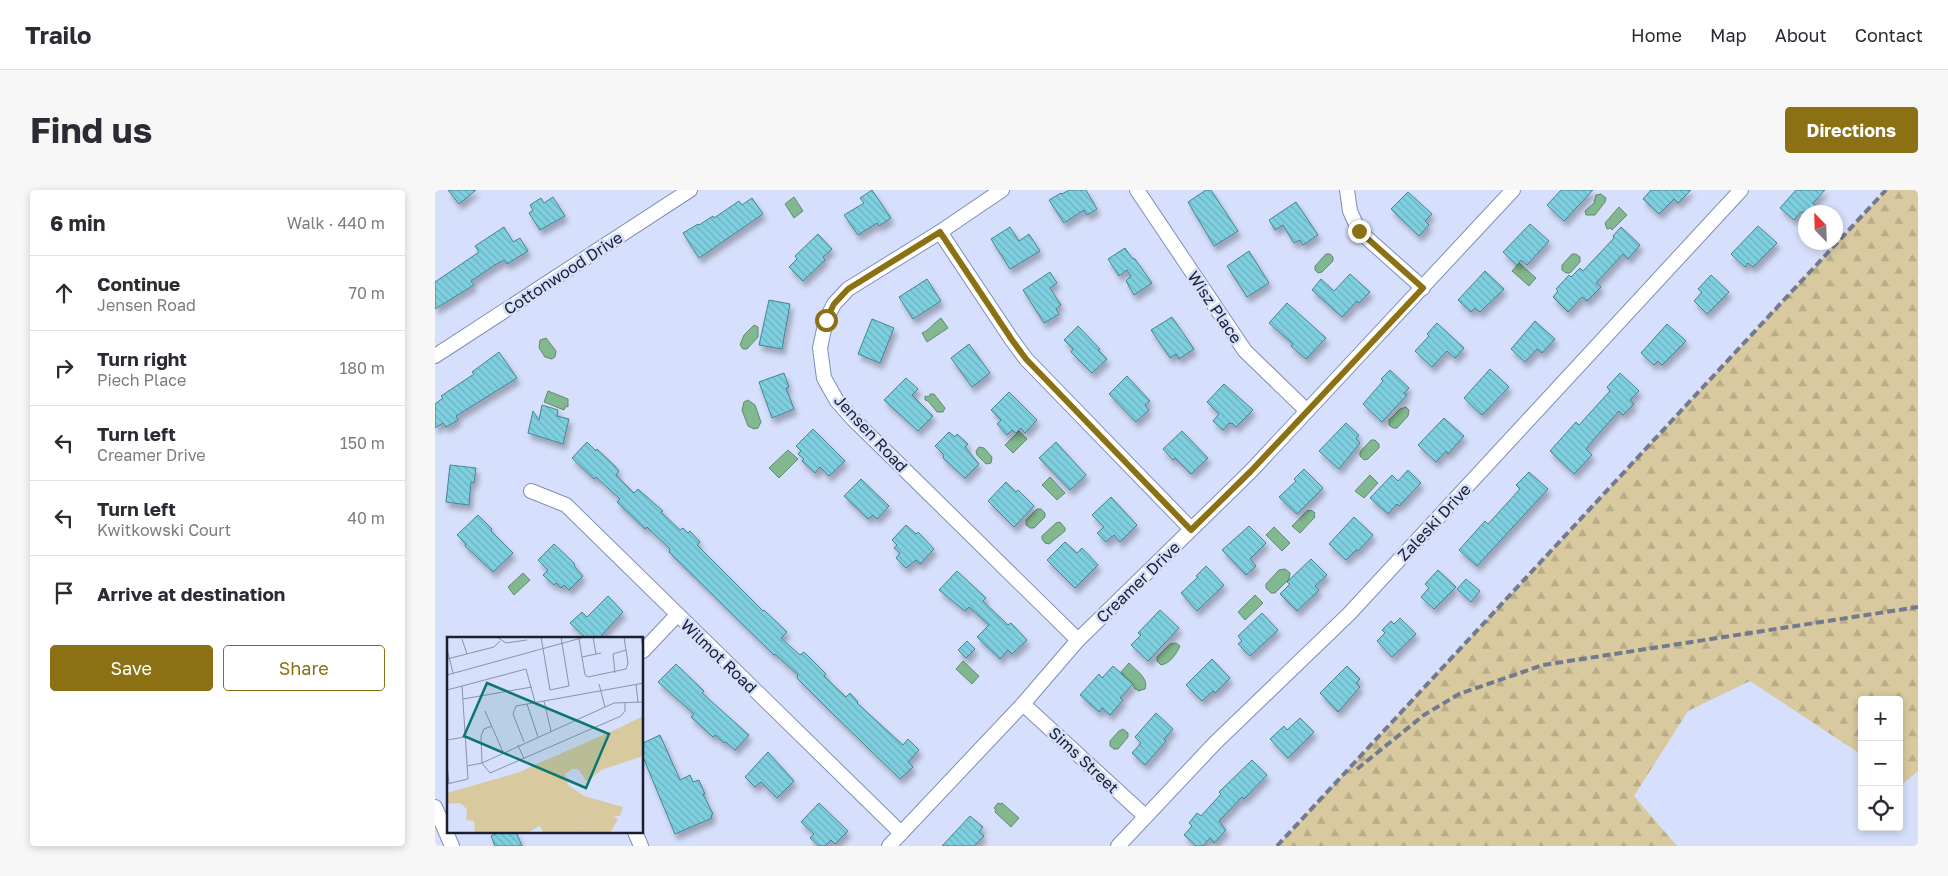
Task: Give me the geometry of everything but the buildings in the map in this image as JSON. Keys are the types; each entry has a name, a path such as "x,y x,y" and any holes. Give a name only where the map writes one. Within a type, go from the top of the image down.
{"street":[{"name":"Cottonwood Drive","path":"435,356 691,190"},
{"name":"Jensen Road","path":"1002,190 940,232 848,289 834,304 826,320 821,348 824,378 837,400 853,419 1078,640"},
{"name":"Wisz Place","path":"1137,190 1245,351 1307,412"},
{"path":"1347,190 1350,211 1359,231 1423,288"},
{"name":"Creamer Drive","path":"889,846 1023,704 1078,640 1251,471 1513,190"},
{"name":"Zaleski Drive","path":"1118,846 1216,742 1349,614 1741,190"},
{"path":"940,232 1026,359 1191,530"},
{"name":"Wilmot Road","path":"531,490 566,505 901,833"},
{"path":"644,650 677,615"},
{"name":"Sims Street","path":"1023,704 1145,816"},
{"path":"435,807 447,833"},
{"path":"447,834 453,846"},
{"path":"636,834 641,846"}],"green space":[{"path":"1886,190 1918,190 1918,771 1903,782 1903,696 1858,696 1858,752 1750,681 1688,711 1634,796 1677,846 1277,846 1830,250 1843,250 1843,236"}],"shaded area":[{"path":"1601,194 1606,198 1605,202 1595,215 1586,215 1585,211 1594,203 1596,195"},
{"path":"794,197 803,211 794,218 785,204"},
{"path":"1619,207 1627,215 1612,230 1611,228 1607,229 1605,223"},
{"path":"1326,254 1330,254 1333,257 1333,261 1322,272 1318,273 1315,270 1315,266"},
{"path":"1572,254 1580,257 1580,262 1570,273 1566,273 1562,270 1562,265"},
{"path":"1519,263 1536,278 1529,286 1512,271"},
{"path":"941,318 948,328 927,342 922,333"},
{"path":"754,325 758,327 758,337 747,349 743,349 740,345 744,335"},
{"path":"546,338 556,351 555,357 552,359 545,357 539,348 540,340"},
{"path":"548,391 568,399 568,407 566,406 564,410 544,402"},
{"path":"930,394 934,394 945,408 943,412 937,412 925,400 925,396 929,397"},
{"path":"748,400 755,405 761,422 758,428 754,429 748,426 742,410 744,402"},
{"path":"1406,407 1409,410 1408,416 1397,428 1389,425 1389,420 1400,409"},
{"path":"1019,431 1027,439 1013,453 1005,445"},
{"path":"1371,440 1375,440 1379,444 1379,448 1368,459 1364,460 1360,456 1360,452"},
{"path":"979,447 984,448 992,457 991,463 986,464 977,455 976,451"},
{"path":"788,450 798,459 779,478 769,468"},
{"path":"1370,475 1378,483 1364,498 1355,491"},
{"path":"1050,477 1065,493 1057,500 1042,485"},
{"path":"1037,509 1041,509 1045,513 1045,517 1034,528 1030,528 1026,525 1026,520"},
{"path":"1308,510 1315,513 1315,517 1300,533 1292,526"},
{"path":"1060,522 1065,531 1049,544 1045,543 1042,536 1056,523"},
{"path":"1274,527 1290,543 1282,551 1266,535"},
{"path":"1285,569 1290,573 1289,579 1275,593 1271,593 1266,588 1266,584 1279,570"},
{"path":"523,573 530,580 514,595 508,587"},
{"path":"1255,595 1263,603 1245,620 1238,612"},
{"path":"1176,643 1180,646 1175,655 1168,662 1161,665 1157,661 1157,657 1170,644"},
{"path":"963,661 979,676 972,684 956,669"},
{"path":"1129,663 1144,678 1145,689 1138,691 1135,689 1121,672"},
{"path":"1123,729 1128,733 1128,737 1118,749 1114,749 1110,746 1110,741"},
{"path":"998,803 1002,803 1019,818 1011,827 995,812 994,808"}],"railway":[{"path":"1277,846 1886,190"},
{"path":"1357,769 1424,715 1459,694 1543,665 1918,607"}],"route":[{"path":"826,320 834,304 848,289 940,232 1026,359 1191,530 1251,471 1423,288 1359,231"}]}
